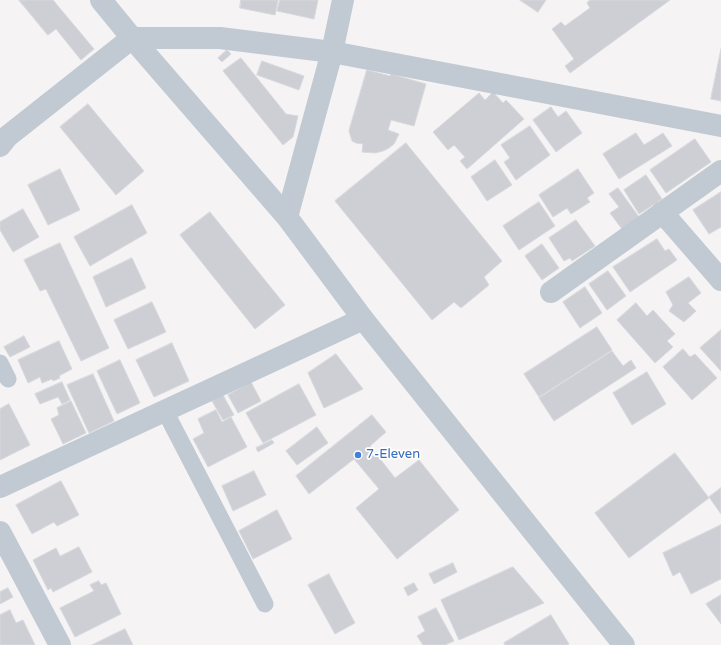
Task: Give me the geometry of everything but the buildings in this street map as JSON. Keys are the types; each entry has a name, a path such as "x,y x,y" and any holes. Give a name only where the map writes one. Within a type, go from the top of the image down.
{"street":[{"path":"101,0 287,217 363,319 624,645"},
{"path":"287,217 332,52 343,0"},
{"path":"0,146 8,136 132,38 220,38 332,52 721,126"},
{"path":"551,292 721,171"},
{"path":"662,212 721,280"},
{"path":"0,487 363,319"},
{"path":"0,532 60,645"}],"lane":[{"path":"0,363 8,379"},
{"path":"165,411 265,604"}],"place":[{"name":"7-Eleven","path":"358,455"}]}
